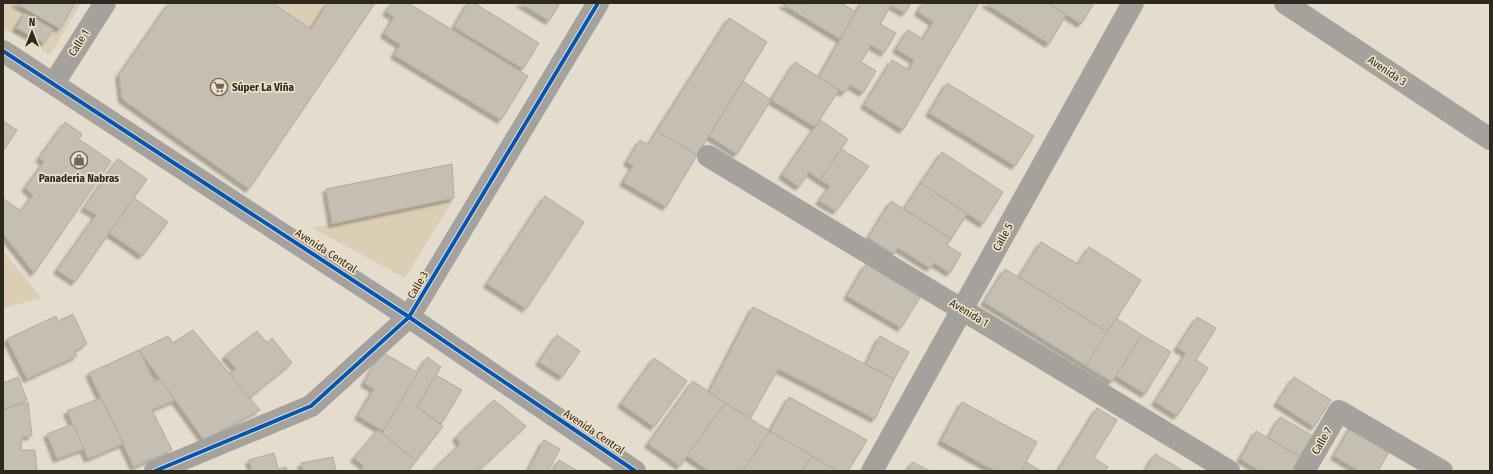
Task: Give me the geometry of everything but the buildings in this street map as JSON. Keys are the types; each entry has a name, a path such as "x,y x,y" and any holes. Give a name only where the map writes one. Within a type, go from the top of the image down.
{"street":[{"name":"Calle 1","path":"54,83 105,3"},
{"name":"Calle 3","path":"155,471 311,406 409,316 598,3"},
{"name":"Calle 5","path":"872,471 1133,3"},
{"name":"Avenida 3","path":"1285,3 1490,139"},
{"name":"Avenida Central","path":"3,51 409,316 635,471"},
{"name":"Avenida 1","path":"708,156 1229,471"},
{"name":"Calle 7","path":"1304,471 1339,411 1442,471"}],"shaded area":[{"path":"3,3 81,3 50,55 3,28"},
{"path":"272,3 328,3 311,29"},
{"path":"454,198 405,278 312,228 332,224"},
{"path":"3,251 42,298 3,308"}],"cycle path":[{"path":"155,471 311,406 409,317 598,3"},
{"path":"3,51 409,317 635,471"}],"place":[{"name":"Súper La Viña","path":"219,87"},
{"name":"Panadería Nabras","path":"79,160"}]}
